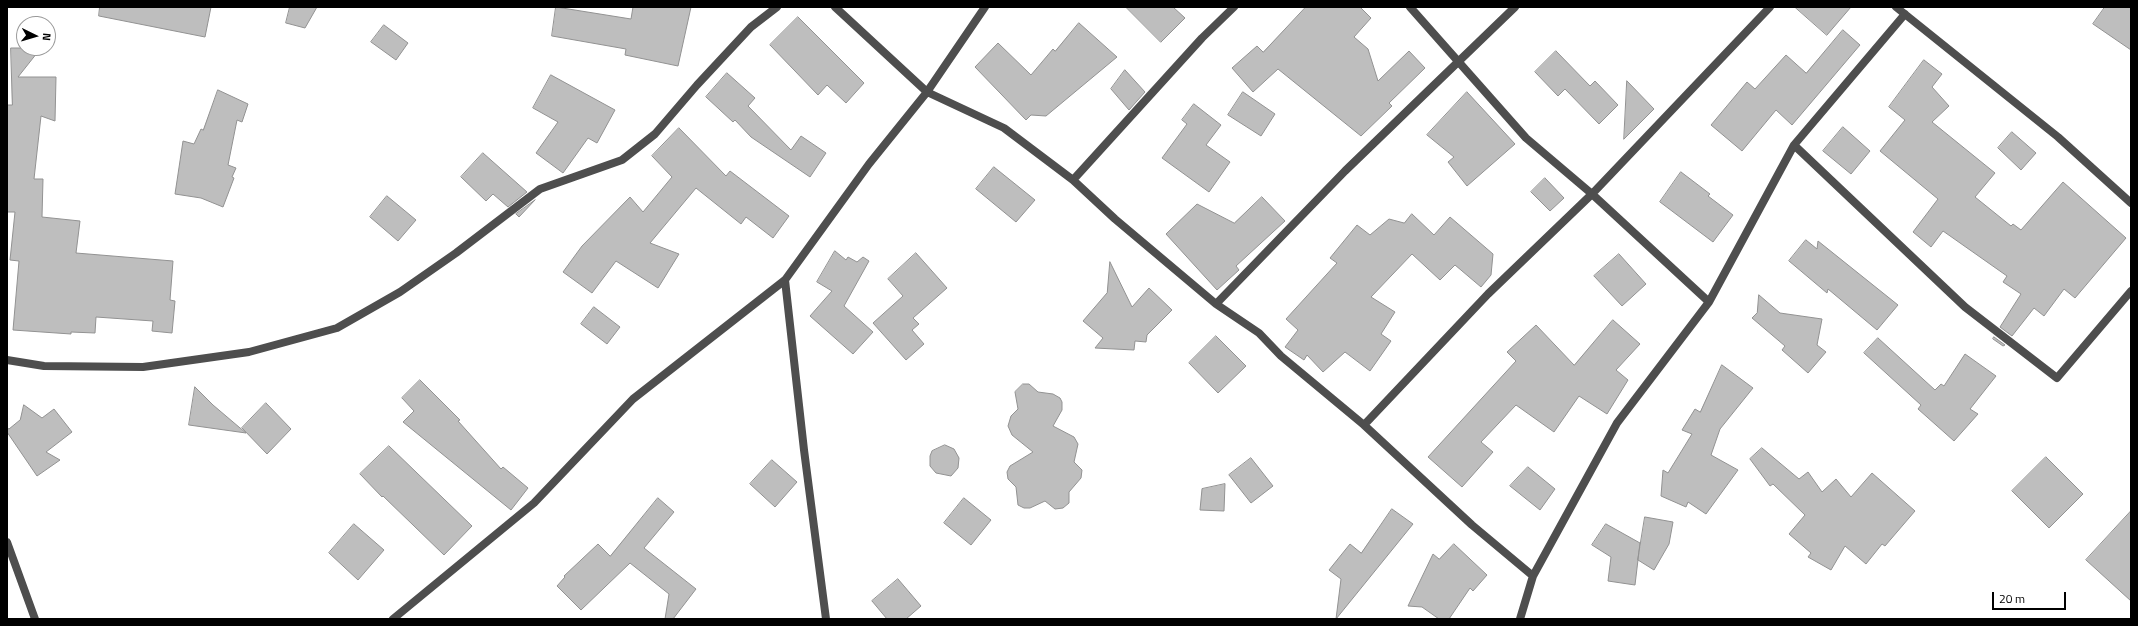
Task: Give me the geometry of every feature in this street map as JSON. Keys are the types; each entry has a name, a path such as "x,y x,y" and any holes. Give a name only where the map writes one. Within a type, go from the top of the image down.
{"street":[{"path":"7,360 44,366 143,367 249,352 337,328 407,288 540,189 622,160 655,134 697,85 752,27 777,7"},
{"path":"835,7 927,92 1004,128 1073,180 1115,219 1216,304 1259,333 1280,356 1364,425 1472,525 1533,576"},
{"path":"393,619 534,503 634,399 785,280 869,164 927,92 986,7"},
{"path":"1073,180 1202,38 1234,7"},
{"path":"1410,7 1526,138 1592,194 1708,302"},
{"path":"1216,304 1345,171 1515,7"},
{"path":"1364,425 1488,294 1592,194 1770,7"},
{"path":"1896,7 2058,137 2131,203"},
{"path":"1520,619 1533,576 1616,423 1708,302 1794,145 1905,14"},
{"path":"1794,145 1965,307 2057,378 2131,291"},
{"path":"785,280 804,450 826,619"},
{"path":"7,542 35,619"}],"building":[{"path":"100,7 211,7 205,37 99,16"},
{"path":"290,7 317,7 305,28 286,23"},
{"path":"556,7 631,19 633,7 691,7 678,66 625,55 626,49 552,36"},
{"path":"1126,7 1173,7 1185,18 1161,42"},
{"path":"1306,7 1360,7 1371,18 1354,37 1368,49 1378,81 1409,51 1425,68 1389,103 1392,106 1361,136 1278,69 1253,92 1232,68 1257,46 1263,52"},
{"path":"1795,7 1851,7 1827,35"},
{"path":"2105,7 2131,7 2131,50 2093,24"},
{"path":"798,17 864,83 846,103 827,85 818,95 770,45"},
{"path":"1079,23 1117,57 1046,116 1031,115 1026,120 975,67 998,43 1031,75 1053,49 1055,51"},
{"path":"384,25 408,43 396,60 371,42"},
{"path":"1843,30 1860,45 1792,125 1776,110 1742,151 1711,125 1747,82 1755,89 1786,55 1806,73"},
{"path":"11,48 16,48 16,56 35,56 18,77 56,77 55,121 41,116 34,179 43,179 42,217 80,221 76,253 173,261 170,300 175,301 172,333 152,331 153,321 96,317 95,333 71,332 71,334 13,330 19,261 10,260 15,212 7,212 7,105 12,105"},
{"path":"1556,51 1590,86 1595,81 1618,105 1599,124 1565,89 1558,96 1535,72"},
{"path":"1924,60 1942,74 1932,87 1949,106 1932,122 1995,173 1975,197 2011,226 2013,224 2021,230 2063,182 2126,238 2075,298 2064,289 2044,316 2034,308 2012,336 2000,327 2021,294 2003,282 2007,276 1943,231 1931,247 1913,232 1938,199 1880,151 1905,120 1889,107"},
{"path":"1125,70 1145,92 1129,110 1111,89"},
{"path":"727,73 755,98 748,106 791,150 801,136 826,153 810,177 751,137 735,120 733,122 706,97"},
{"path":"551,75 615,110 597,143 588,138 563,173 536,153 558,122 533,108"},
{"path":"1627,81 1654,109 1624,139"},
{"path":"218,90 248,104 242,122 237,120 228,165 236,168 232,177 234,178 223,207 201,198 175,194 183,141 194,144 201,129 203,130"},
{"path":"1243,92 1275,114 1261,136 1228,115"},
{"path":"1467,92 1515,144 1467,186 1448,162 1454,157 1427,135"},
{"path":"1194,104 1221,125 1206,145 1230,162 1209,192 1162,158 1187,124 1182,120"},
{"path":"1843,127 1870,151 1851,174 1823,151"},
{"path":"679,128 726,176 730,171 789,216 773,238 746,217 741,224 696,188 650,243 679,254 658,288 616,261 592,293 563,272 582,246 630,197 643,212 672,177 652,156"},
{"path":"2012,132 2036,153 2021,170 1998,148"},
{"path":"483,153 527,192 508,207 493,194 486,201 461,177"},
{"path":"994,167 1035,200 1016,222 976,189"},
{"path":"1681,172 1710,194 1708,196 1733,215 1713,242 1660,202"},
{"path":"1545,178 1564,198 1550,211 1531,192"},
{"path":"387,196 416,220 398,241 370,217"},
{"path":"1262,197 1285,221 1236,266 1239,270 1217,290 1166,234 1197,204 1234,223"},
{"path":"535,200 519,217 516,214"},
{"path":"1412,214 1434,235 1450,217 1493,254 1491,275 1481,287 1455,265 1440,280 1412,254 1371,297 1395,312 1381,334 1391,341 1370,371 1345,352 1323,372 1307,355 1304,360 1285,347 1298,330 1286,319 1337,263 1330,258 1357,225 1370,235 1389,219 1404,223"},
{"path":"1806,240 1817,249 1818,241 1898,305 1877,330 1828,289 1827,293 1789,261"},
{"path":"835,251 846,260 848,257 857,262 863,257 869,261 844,306 873,332 853,354 810,316 832,291 817,282"},
{"path":"916,253 947,288 913,318 919,324 912,330 924,344 906,360 873,323 903,296 888,279"},
{"path":"1619,254 1646,284 1622,306 1594,276"},
{"path":"1110,262 1132,307 1149,288 1172,310 1147,335 1146,342 1135,341 1134,350 1095,348 1103,338 1083,321 1107,293"},
{"path":"1759,295 1780,313 1822,319 1817,345 1826,352 1808,373 1782,350 1785,346 1752,318 1757,313"},
{"path":"594,307 620,327 607,344 581,324"},
{"path":"1613,320 1640,344 1616,370 1628,380 1607,414 1579,396 1554,432 1516,405 1481,442 1493,452 1462,487 1428,457 1516,361 1507,352 1536,325 1574,365"},
{"path":"1216,336 1246,366 1218,393 1189,363"},
{"path":"1994,337 2005,345 2003,346 1993,339"},
{"path":"1878,338 1935,390 1941,384 1944,386 1965,354 1996,376 1970,409 1978,414 1954,441 1918,409 1921,405 1864,353"},
{"path":"1722,365 1753,388 1720,429 1711,455 1738,470 1706,514 1688,502 1686,507 1661,496 1663,470 1668,473 1692,434 1682,430 1695,409 1700,412"},
{"path":"420,380 460,420 458,421 501,469 503,467 528,488 511,510 403,422 414,411 402,398"},
{"path":"1023,384 1029,384 1038,392 1053,394 1060,398 1062,402 1062,410 1053,426 1074,437 1078,444 1074,462 1082,470 1081,478 1069,492 1069,503 1063,508 1055,509 1045,501 1030,508 1024,508 1018,505 1016,487 1008,479 1007,472 1010,466 1033,452 1012,435 1008,426 1011,416 1018,409 1015,392"},
{"path":"195,387 213,405 246,433 189,425"},
{"path":"266,403 291,429 267,454 242,428"},
{"path":"24,405 42,418 54,409 72,432 46,452 60,460 37,476 7,432 7,428 9,429 20,420"},
{"path":"945,445 954,449 959,458 958,468 951,476 936,473 930,466 930,456 932,451"},
{"path":"389,446 472,526 444,555 383,496 382,497 360,474"},
{"path":"1762,448 1799,479 1808,472 1822,492 1836,479 1851,497 1872,473 1915,511 1885,546 1882,544 1866,564 1845,546 1831,570 1808,557 1811,553 1789,534 1805,515 1773,484 1770,486 1750,459"},
{"path":"2046,457 2083,494 2049,528 2012,491"},
{"path":"1251,458 1273,486 1251,503 1229,475"},
{"path":"772,460 797,482 775,507 750,484"},
{"path":"1528,467 1555,489 1540,510 1510,486"},
{"path":"1225,484 1224,511 1200,510 1202,489"},
{"path":"658,498 674,512 644,548 696,589 673,619 665,619 669,594 630,563 581,610 557,586 565,577 564,576 598,544 610,556"},
{"path":"964,498 991,520 971,545 944,523"},
{"path":"1392,509 1413,524 1336,619 1341,579 1329,570 1350,544 1361,553"},
{"path":"2131,511 2131,601 2086,560"},
{"path":"1645,517 1673,522 1669,544 1654,570 1638,560"},
{"path":"354,524 384,550 358,580 329,553"},
{"path":"1606,524 1640,543 1635,585 1608,581 1611,557 1592,545"},
{"path":"1454,544 1487,575 1473,591 1470,588 1449,619 1439,619 1422,607 1408,606 1433,554 1439,559"},
{"path":"898,579 921,606 906,619 887,619 872,601"}]}
